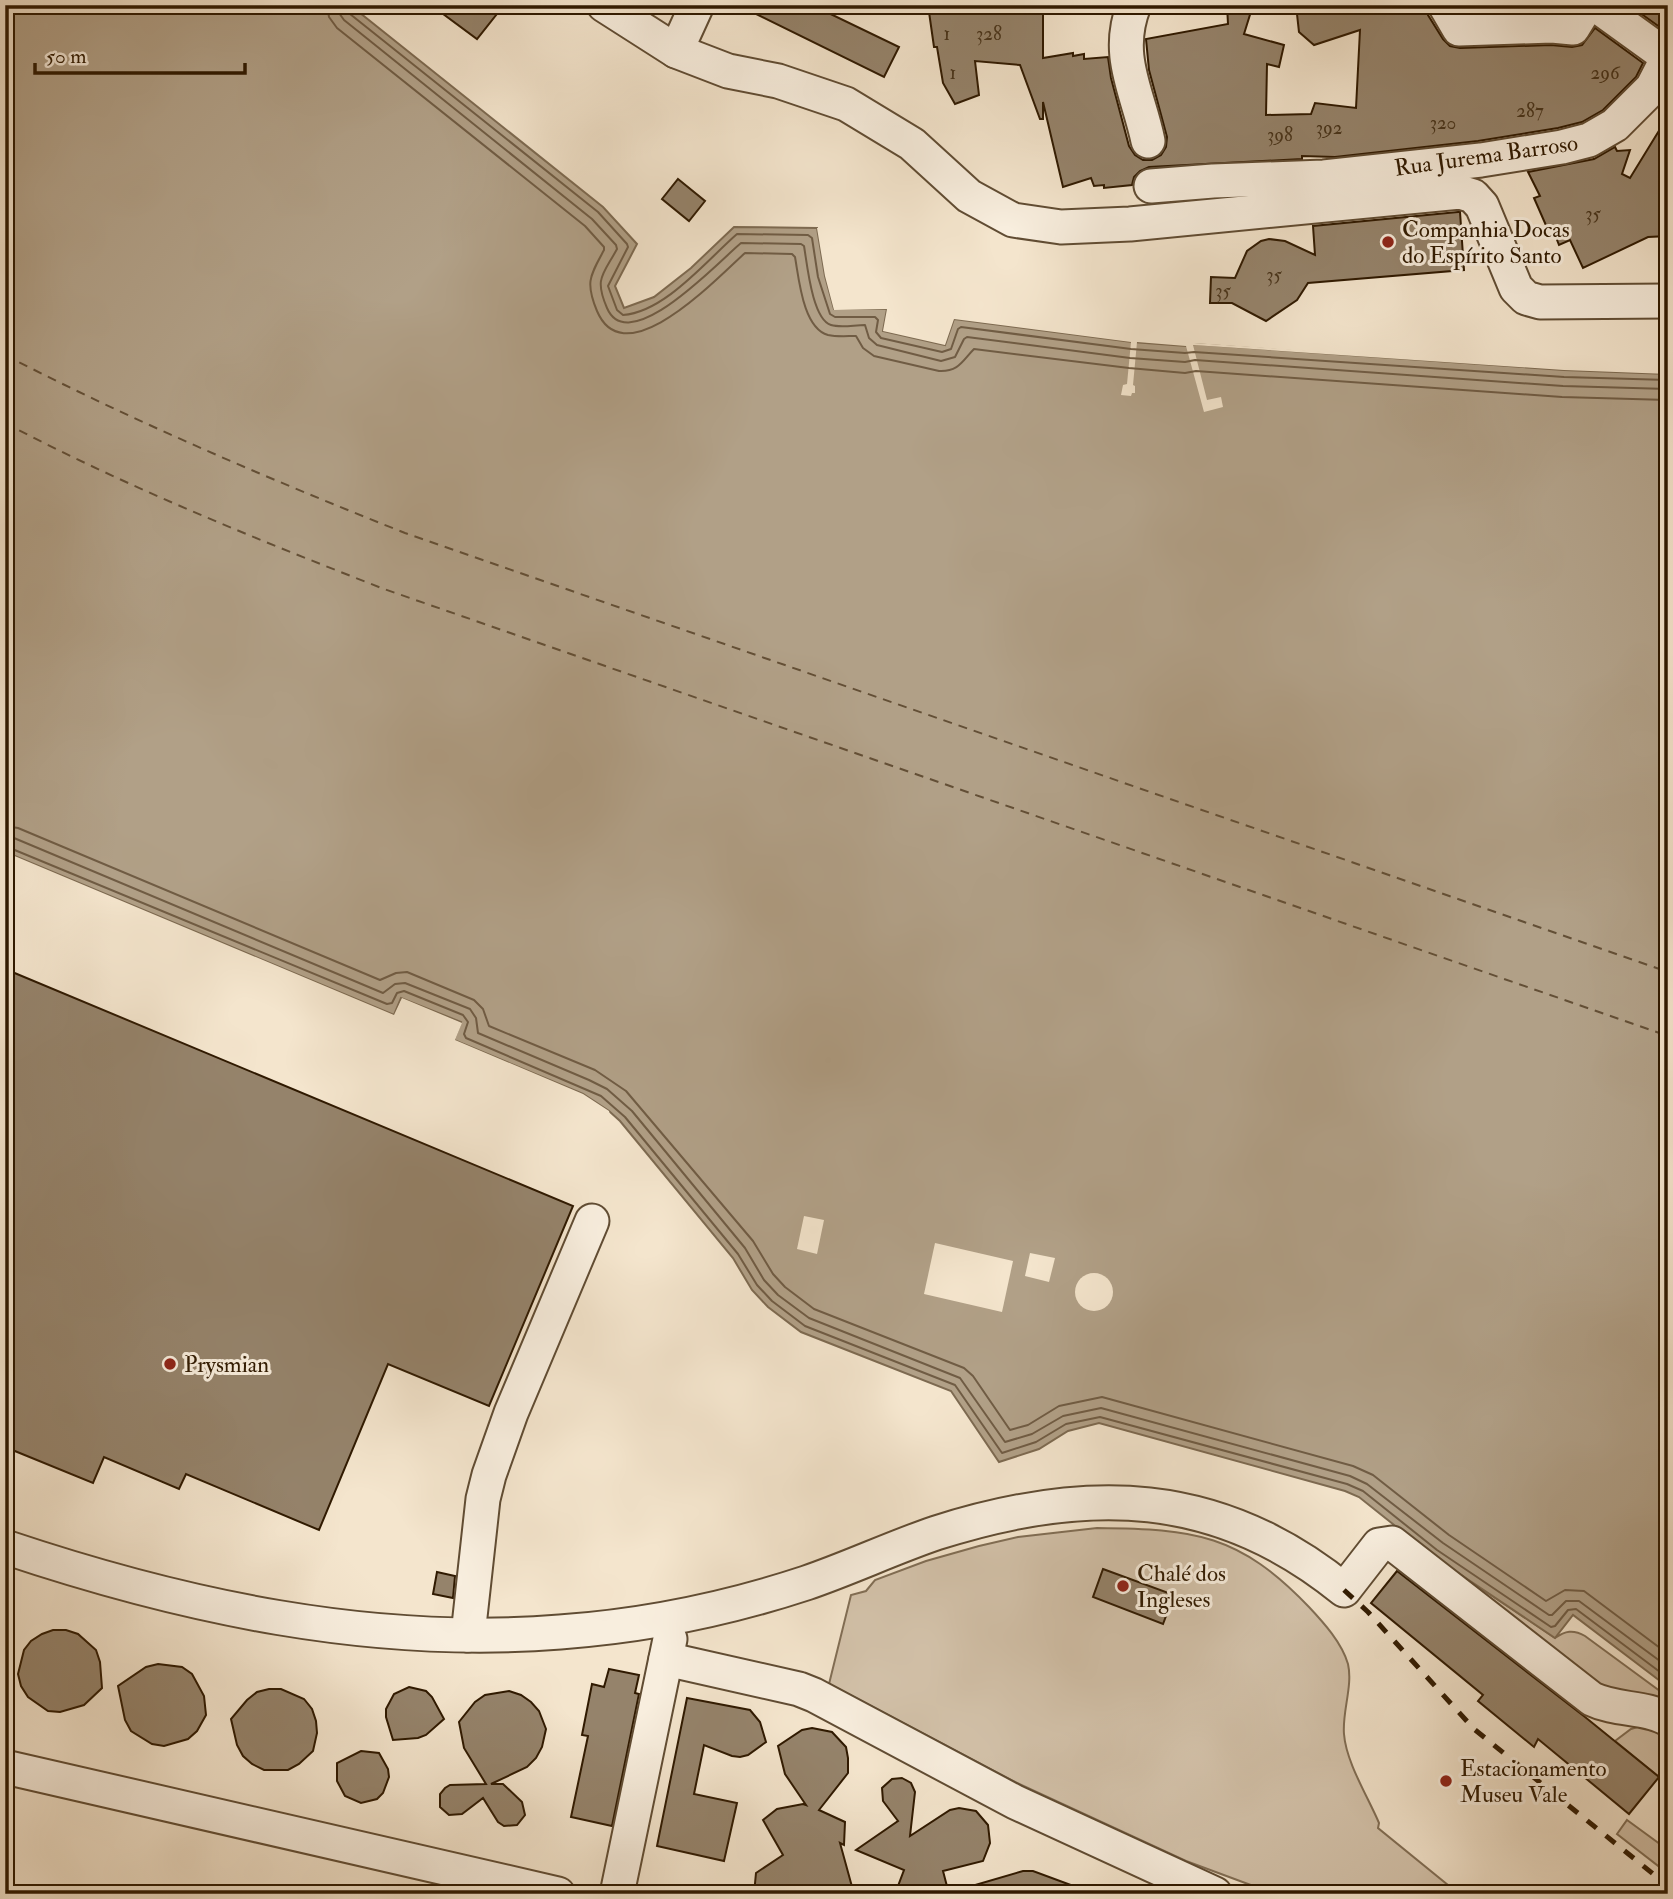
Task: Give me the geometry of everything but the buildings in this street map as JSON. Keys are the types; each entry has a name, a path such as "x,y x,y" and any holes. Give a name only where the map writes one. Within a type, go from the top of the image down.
{"street":[{"path":"604,5 676,51 728,71 778,81 846,104 912,144 969,196 1013,220 1061,227 1130,224 1460,192 1473,196 1482,206 1516,288 1526,298 1540,302 1668,301"},
{"path":"676,51 697,5"},
{"path":"1134,5 1126,32 1129,74 1148,141"},
{"path":"1446,5 1459,29 1552,26 1573,28 1587,5"},
{"path":"1596,5 1668,57"},
{"name":"Rua Jurema Barroso","path":"1151,187 1213,181 1308,178 1481,160 1562,147 1589,140 1615,125 1652,88 1668,57"},
{"path":"468,1635 483,1499 489,1475 510,1413 592,1221"},
{"path":"5,1547 118,1581 262,1615 373,1630 468,1635 564,1632 674,1616 755,1599 969,1523 1045,1508 1119,1502 1192,1511 1227,1521 1262,1535 1294,1553 1344,1590 1378,1545 1392,1543 1592,1699 1614,1707 1648,1711 1668,1719"},
{"path":"617,1894 674,1616"},
{"path":"666,1659 799,1689 814,1695 1015,1802 1215,1894"},
{"path":"5,1767 558,1894"}],"shaded area":[{"path":"1097,1528 1162,1530 1214,1540 1260,1564 1309,1607 1337,1641 1348,1664 1344,1726 1346,1745 1353,1768 1379,1823 1378,1828 1459,1894 1275,1894 1186,1861 1017,1783 829,1684 851,1595 866,1591 875,1580 926,1561 979,1546 1018,1537"},
{"path":"1433,1556 1555,1638 1569,1632 1585,1636 1668,1697 1668,1705 1612,1694"},
{"path":"1641,1726 1668,1740 1668,1766 1659,1777 1615,1741 1631,1729"},
{"path":"1627,1820 1668,1850 1666,1872 1617,1834"}],"water":[{"path":"5,5 350,5 603,207 637,244 615,286 624,308 654,297 691,268 734,227 817,228 834,309 887,309 883,331 945,345 954,319 1132,342 1564,370 1668,374 1668,1687 1573,1615 1555,1638 1433,1556 1359,1497 1345,1491 1099,1423 1068,1431 1039,1449 999,1462 951,1391 801,1332 768,1307 752,1290 733,1258 620,1121 583,1094 454,1040 461,1022 401,998 394,1015 5,852"}],"pier":[{"path":"817,228 821,228 828,275 837,306 888,306 891,310 887,328 943,341 954,316 1132,339 1564,367 1668,370 1668,374 1564,370 1193,345 1207,400 1221,397 1223,407 1204,412 1186,346 1137,342 1133,385 1135,393 1131,396 1121,395 1123,385 1127,384 1131,342 954,319 945,345 883,331 887,309 834,310"},
{"path":"5,852 394,1015 402,998 462,1023 455,1040 583,1094 609,1111 610,1117 582,1097 452,1043 457,1024 404,1002 397,1017 393,1018 5,855"},
{"path":"804,1216 824,1220 817,1254 797,1249"},
{"path":"935,1243 1013,1261 1002,1312 924,1294"},
{"path":"1030,1253 1055,1258 1049,1282 1025,1276"},
{"path":"1094,1273 1108,1278 1113,1292 1108,1306 1094,1311 1080,1306 1075,1292 1080,1278"}],"ferry route":[{"path":"5,355 203,449 405,533 1668,972"},
{"path":"5,423 145,490 384,589 1668,1036"}],"railway":[{"path":"1344,1590 1368,1612 1474,1729 1668,1886"}],"place":[{"name":"Companhia Docas do Espírito Santo","path":"1388,242"},
{"name":"Prysmian","path":"170,1364"},
{"name":"Chalé dos Ingleses","path":"1123,1586"},
{"name":"Estacionamento Museu Vale","path":"1446,1781"}]}
